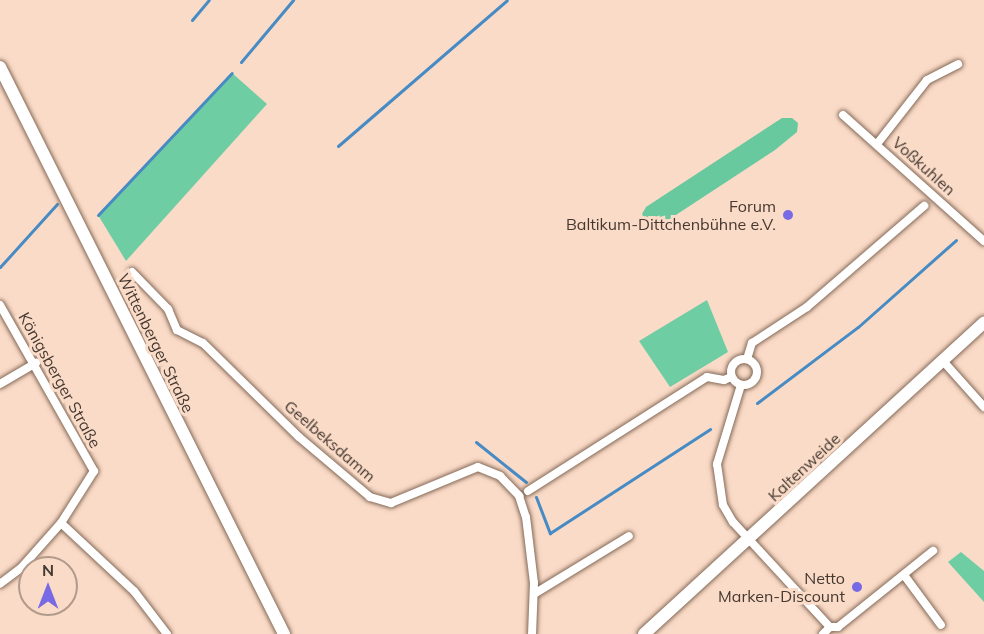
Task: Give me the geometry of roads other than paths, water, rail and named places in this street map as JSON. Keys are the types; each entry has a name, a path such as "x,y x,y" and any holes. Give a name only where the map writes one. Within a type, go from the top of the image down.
{"main road":[{"name":"Wittenberger Straße","path":"0,67 284,634"},
{"name":"Kaltenweide","path":"644,634 984,322"}],"street":[{"path":"876,144 927,80 958,64"},
{"name":"Voßkuhlen","path":"843,115 984,241"},
{"path":"747,359 752,342 814,300 924,206"},
{"name":"Geelbeksdamm","path":"132,272 168,309 177,330 203,343 299,437 370,497 391,502 478,467 500,476 519,496 526,517 534,594 532,634"},
{"name":"Königsberger Straße","path":"0,305 36,363 94,471 61,522"},
{"path":"528,491 707,377 724,381 731,377 735,361 747,359 754,363 757,375 749,384 741,385 731,377"},
{"path":"943,361 984,407"},
{"path":"0,384 36,363"},
{"path":"741,385 721,449 717,480 723,505 749,539 833,631"},
{"path":"0,584 21,567 61,522 134,591 167,634"},
{"path":"534,594 629,536"},
{"path":"823,634 833,631 933,551"},
{"path":"904,575 941,626"}],"waterway":[{"path":"192,20 209,0"},
{"path":"241,62 293,0"},
{"path":"338,146 507,0"},
{"path":"98,215 232,73"},
{"path":"0,267 57,204"},
{"path":"757,403 858,327 956,240"},
{"path":"536,497 550,533 710,429"},
{"path":"476,442 526,482"}],"place":[{"name":"Forum Baltikum-Dittchenbühne e.V.","path":"788,215"},
{"name":"Netto Marken-Discount","path":"857,587"}]}
